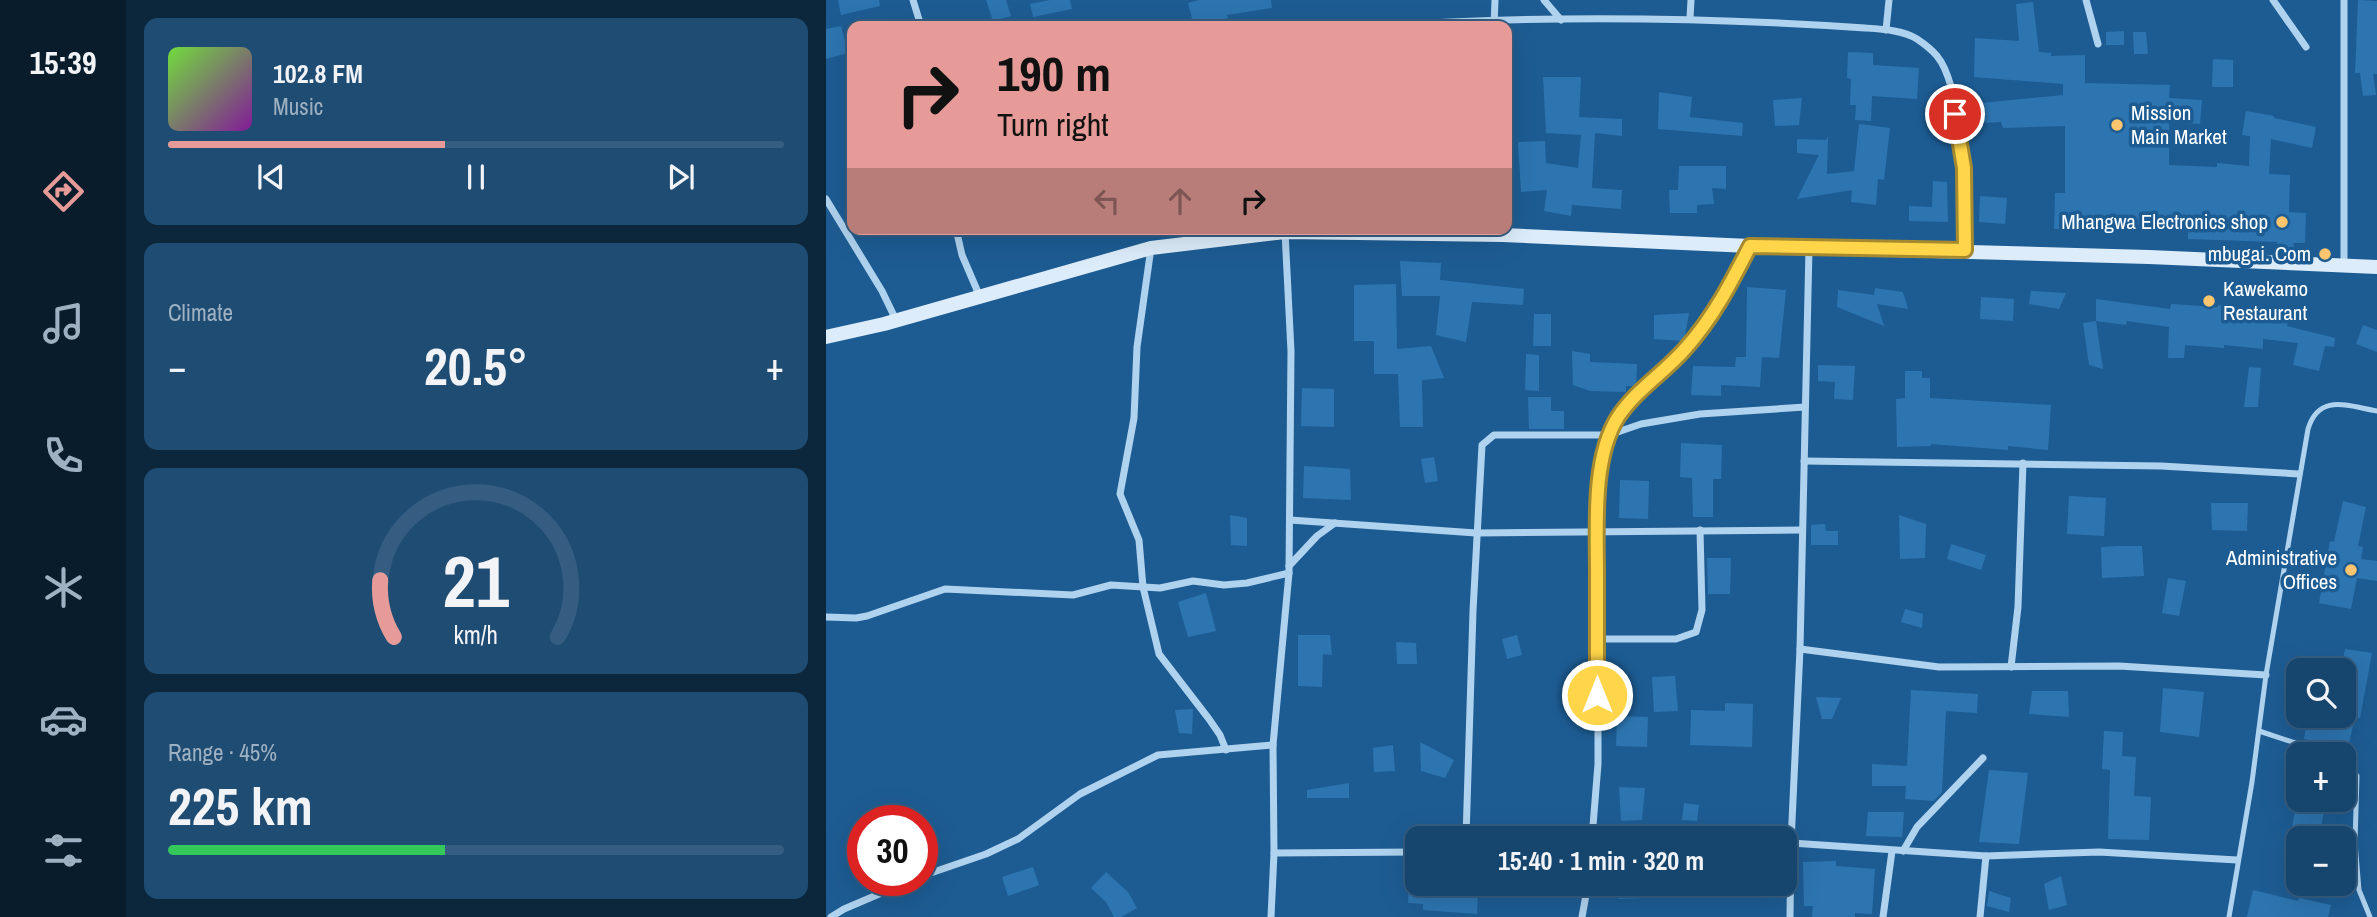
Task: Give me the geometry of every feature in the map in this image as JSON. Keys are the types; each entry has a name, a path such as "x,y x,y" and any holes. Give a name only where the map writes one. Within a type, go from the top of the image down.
{"main road":[{"path":"1512,233 1750,246 1965,250 2377,267"},
{"path":"826,337 1151,248 1260,235"}],"street":[{"path":"914,0 920,21"},
{"path":"1494,21 1495,0"},
{"path":"1544,0 1561,20"},
{"path":"1690,19 1691,0"},
{"path":"1886,30 1889,0"},
{"path":"2086,0 2098,44"},
{"path":"2273,0 2306,47"},
{"path":"2344,0 2344,265"},
{"path":"1512,21 1690,19 1886,30 1916,38 1938,57 1951,88 1964,168 1965,250"},
{"path":"826,200 847,234"},
{"path":"848,235 883,291 896,320"},
{"path":"957,235 962,255 980,297"},
{"path":"1271,917 1274,853 1273,745 1289,569 1290,351 1285,235"},
{"path":"1593,826 1598,764 1598,490 1609,435 1618,417 1637,394 1683,352 1701,330 1720,304 1750,246"},
{"path":"1151,248 1137,347 1134,418 1120,494 1139,540 1143,587 1158,653 1209,719 1226,750"},
{"path":"1792,826 1800,649 1809,248"},
{"path":"1466,826 1476,533 1482,445 1494,435 1609,435 1641,424 1700,414 1805,407"},
{"path":"1804,461 2161,466 2299,474"},
{"path":"2011,667 2019,594 2023,463"},
{"path":"1290,520 1476,533 1802,530"},
{"path":"826,617 867,616 945,589 1073,595 1111,585 1160,588 1193,581 1224,585 1247,583 1289,569 1317,536 1335,523"},
{"path":"1597,639 1676,639 1696,632 1702,610 1700,530"},
{"path":"1800,649 1939,667 2119,666 2266,675"},
{"path":"938,870 986,854 1018,839 1080,793 1158,755 1273,745"},
{"path":"1903,851 1917,827 1983,758"},
{"path":"1797,843 1986,856 2099,852 2237,860"},
{"path":"1883,917 1892,851"},
{"path":"1274,853 1405,852"},
{"path":"1980,917 1986,856"},
{"path":"831,917 874,896"},
{"path":"1582,917 1586,896"},
{"path":"1790,896 1790,917"}],"lane":[{"path":"2229,917 2299,474 2312,416 2320,407 2331,404 2377,411"},
{"path":"2259,731 2292,742"},
{"path":"2356,775 2356,809"},
{"path":"2356,812 2359,890 2370,917"}],"building":[{"path":"838,0 879,0 880,6 841,15"},
{"path":"986,0 1006,0 1011,16 993,21"},
{"path":"1070,0 1072,9 1033,17 1030,4"},
{"path":"1199,0 1271,0 1272,8 1227,15 1228,18 1215,21 1193,21 1188,3"},
{"path":"2358,0 2377,1 2377,74 2373,74 2376,95 2363,96 2360,73 2355,73"},
{"path":"2033,2 2039,52 2051,53 2051,56 2085,55 2085,83 2170,85 2169,98 2202,100 2200,124 2169,122 2169,165 2217,167 2217,163 2249,166 2250,136 2242,135 2246,111 2316,127 2312,148 2271,139 2269,174 2290,175 2289,212 2306,213 2305,243 2293,243 2296,254 2279,253 2277,242 2188,239 2188,231 2097,230 2097,215 2092,230 2054,229 2055,193 2065,193 2065,126 2003,128 2001,122 1983,123 1981,103 2063,95 2063,84 1974,77 1975,38 2019,41 2016,4"},
{"path":"841,26 847,53 826,59 826,29"},
{"path":"2124,31 2124,45 2106,45 2106,32"},
{"path":"2133,32 2146,32 2148,54 2134,54"},
{"path":"1848,52 1873,53 1873,65 1919,68 1917,99 1872,96 1871,121 1855,120 1856,105 1850,105 1851,79 1847,78"},
{"path":"2213,59 2233,60 2233,87 2212,87"},
{"path":"1543,77 1581,77 1579,117 1622,119 1622,136 1595,133 1592,188 1622,190 1621,209 1572,205 1571,216 1544,211 1547,190 1521,192 1518,142 1545,141 1546,163 1578,168 1581,135 1546,133"},
{"path":"1659,92 1692,97 1690,117 1743,123 1742,136 1658,129"},
{"path":"1802,98 1799,125 1775,126 1773,100"},
{"path":"1859,124 1890,128 1884,180 1878,179 1876,205 1851,202 1852,190 1797,199 1819,155 1797,153 1797,139 1826,140 1828,136 1827,174 1854,171"},
{"path":"1679,166 1726,166 1726,189 1712,188 1714,204 1697,205 1697,213 1670,213 1669,190 1678,190"},
{"path":"1933,181 1947,182 1948,222 1909,221 1909,206 1932,207"},
{"path":"1980,196 2007,198 2005,224 1979,222"},
{"path":"1400,261 1441,263 1440,280 1524,289 1523,305 1472,302 1466,342 1436,335 1440,296 1402,296"},
{"path":"1396,284 1397,349 1431,346 1444,378 1422,380 1423,427 1400,427 1398,374 1374,374 1374,341 1354,341 1354,285"},
{"path":"1747,287 1786,290 1779,358 1762,357 1760,387 1721,385 1721,396 1691,395 1693,366 1735,367 1736,357 1746,357"},
{"path":"1875,288 1903,292 1908,309 1877,304 1884,326 1837,307 1838,290 1874,295"},
{"path":"2031,291 2066,293 2059,309 2029,304"},
{"path":"1981,297 2014,299 2013,321 1980,319"},
{"path":"2096,299 2170,309 2171,304 2289,311 2287,326 2335,338 2334,347 2325,346 2319,371 2293,365 2298,343 2263,339 2263,349 2185,345 2184,358 2168,358 2169,327 2127,321 2126,325 2096,321"},
{"path":"1689,313 1684,341 1654,339 1654,315"},
{"path":"1534,314 1551,314 1551,346 1533,346"},
{"path":"2096,321 2103,369 2089,365 2083,323"},
{"path":"2363,325 2377,330 2377,352 2356,344"},
{"path":"1572,351 1590,354 1590,362 1637,364 1636,386 1626,386 1626,392 1590,391 1573,385"},
{"path":"1526,354 1539,355 1539,391 1525,390"},
{"path":"1818,365 1855,366 1853,400 1834,399 1835,382 1818,381"},
{"path":"2249,367 2261,368 2258,407 2244,407"},
{"path":"1905,371 1922,371 1922,378 1930,378 1930,398 2051,405 2048,450 1931,444 1897,447 1896,399 1905,398"},
{"path":"1302,388 1334,389 1334,427 1301,426"},
{"path":"1528,397 1551,397 1551,411 1564,411 1564,429 1529,429"},
{"path":"1681,443 1722,445 1721,479 1713,479 1713,517 1693,517 1692,478 1680,477"},
{"path":"1434,457 1438,481 1425,483 1421,459"},
{"path":"1304,466 1350,469 1351,500 1303,498"},
{"path":"1620,480 1649,481 1648,519 1619,518"},
{"path":"2069,496 2106,498 2104,536 2067,534"},
{"name":"Administrative Offices","path":"2343,501 2366,507 2358,546 2363,547 2361,559 2377,561 2377,581 2357,578 2351,609 2319,603 2330,541 2334,542"},
{"path":"2211,503 2248,503 2247,531 2212,530"},
{"path":"1230,515 1247,518 1247,546 1231,545"},
{"path":"1899,515 1926,524 1925,558 1900,559"},
{"path":"1825,524 1826,531 1838,531 1838,545 1811,545 1811,525"},
{"path":"1951,544 1986,555 1981,570 1947,559"},
{"path":"2142,546 2144,576 2102,578 2101,547"},
{"path":"1707,558 1731,558 1730,594 1708,594"},
{"path":"2168,578 2186,581 2179,616 2162,613"},
{"path":"1206,593 1216,631 1188,637 1178,602"},
{"path":"1905,609 1923,614 1922,628 1901,622"},
{"path":"1298,635 1330,635 1332,655 1323,654 1322,687 1298,686"},
{"path":"1517,635 1522,655 1507,659 1502,639"},
{"path":"1396,642 1416,643 1417,664 1397,664"},
{"path":"2345,649 2372,653 2360,718 2356,717 2356,658 2343,658"},
{"path":"1675,676 1678,711 1654,712 1652,677"},
{"path":"2163,688 2204,692 2199,737 2160,732"},
{"path":"1911,690 1978,694 1977,713 1946,711 1942,792 1934,801 1905,799 1906,786 1872,786 1872,764 1907,766"},
{"path":"2032,691 2068,691 2069,717 2029,714"},
{"path":"1816,697 1841,698 1832,719 1822,719"},
{"path":"1725,703 1753,704 1752,747 1690,745 1691,710 1725,711"},
{"path":"1193,709 1192,734 1179,733 1175,710"},
{"path":"1617,716 1648,717 1647,747 1616,746"},
{"path":"2306,728 2353,728 2349,742 2304,739"},
{"path":"2104,731 2123,732 2122,756 2136,757 2134,796 2151,797 2149,840 2108,839 2110,770 2102,769"},
{"path":"1420,742 1454,760 1445,778 1421,771"},
{"path":"1393,745 1395,771 1374,772 1373,748"},
{"path":"1989,770 2028,773 2019,844 1979,842"},
{"path":"1349,783 1349,798 1307,798 1307,790"},
{"path":"1619,787 1645,788 1642,820 1621,821"},
{"path":"1684,803 1699,805 1697,821 1682,820"},
{"path":"1868,812 1904,812 1902,837 1866,836"},
{"path":"2295,812 2324,812 2321,826 2292,826"},
{"path":"1836,861 1836,866 1875,869 1872,914 1855,913 1855,917 1812,917 1813,906 1804,906 1803,862"},
{"path":"1033,867 1039,885 1008,896 1002,877"},
{"path":"1106,872 1128,892 1137,908 1121,917 1114,917 1106,902 1091,888"},
{"path":"2061,876 2067,905 2049,910 2044,884"},
{"path":"2253,890 2298,901 2299,898 2331,905 2328,917 2247,917"},
{"path":"1989,891 2011,898 2009,912 1987,906"},
{"path":"1408,896 1478,896 1477,914 1423,910 1423,904 1408,903"},
{"path":"1618,896 1642,896 1642,898 1618,899"}],"place":[{"name":"Mission Main Market","path":"2117,125"},
{"name":"Mhangwa Electronics shop","path":"2282,222"},
{"name":"mbugai. Com","path":"2325,254"},
{"name":"Kawekamo Restaurant","path":"2209,301"},
{"name":"Administrative Offices","path":"2351,570"}],"route":[{"path":"1597,695 1598,490 1609,435 1618,417 1637,394 1683,352 1701,330 1720,304 1750,246 1965,250 1964,168 1955,114"}]}
